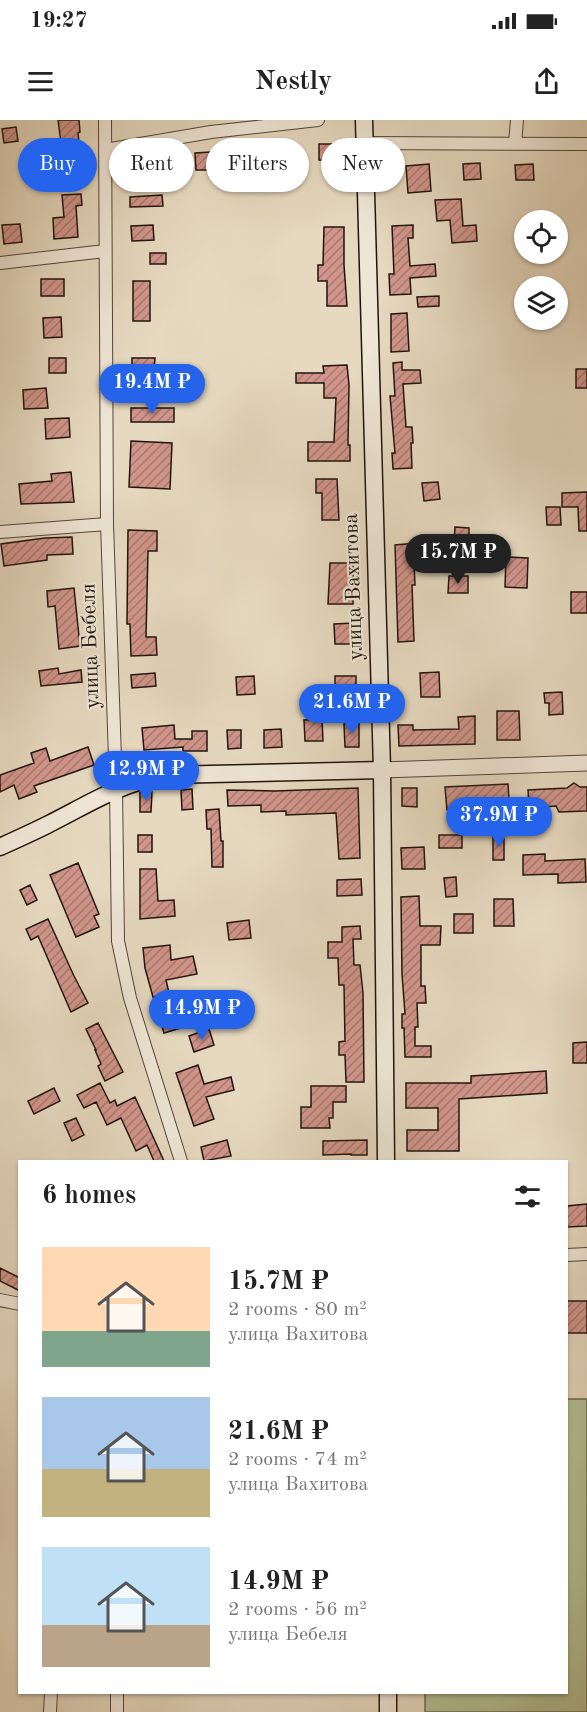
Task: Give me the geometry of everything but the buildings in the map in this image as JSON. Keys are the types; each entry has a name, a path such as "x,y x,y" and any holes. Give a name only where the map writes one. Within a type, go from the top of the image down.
{"main road":[{"name":"улица Вахитова","path":"361,121 364,138"},
{"name":"улица Вахитова","path":"366,192 382,770 386,1160"},
{"path":"0,847 116,788 140,780 166,775 382,770"},
{"path":"388,1694 388,1712"}],"street":[{"name":"улица Бебеля","path":"105,120 107,524 116,788 118,940 130,998 181,1160"},
{"path":"105,150 211,132 318,120"},
{"path":"515,144 517,120"},
{"path":"405,143 587,144"},
{"path":"0,263 105,251"},
{"path":"0,532 107,524"},
{"path":"382,770 587,763"},
{"path":"568,1255 587,1254"},
{"path":"0,1300 18,1304"},
{"path":"50,1712 51,1694"},
{"path":"117,1694 117,1712"}],"green space":[{"path":"568,1399 587,1399 587,1712 425,1712 425,1694 568,1694"}]}
